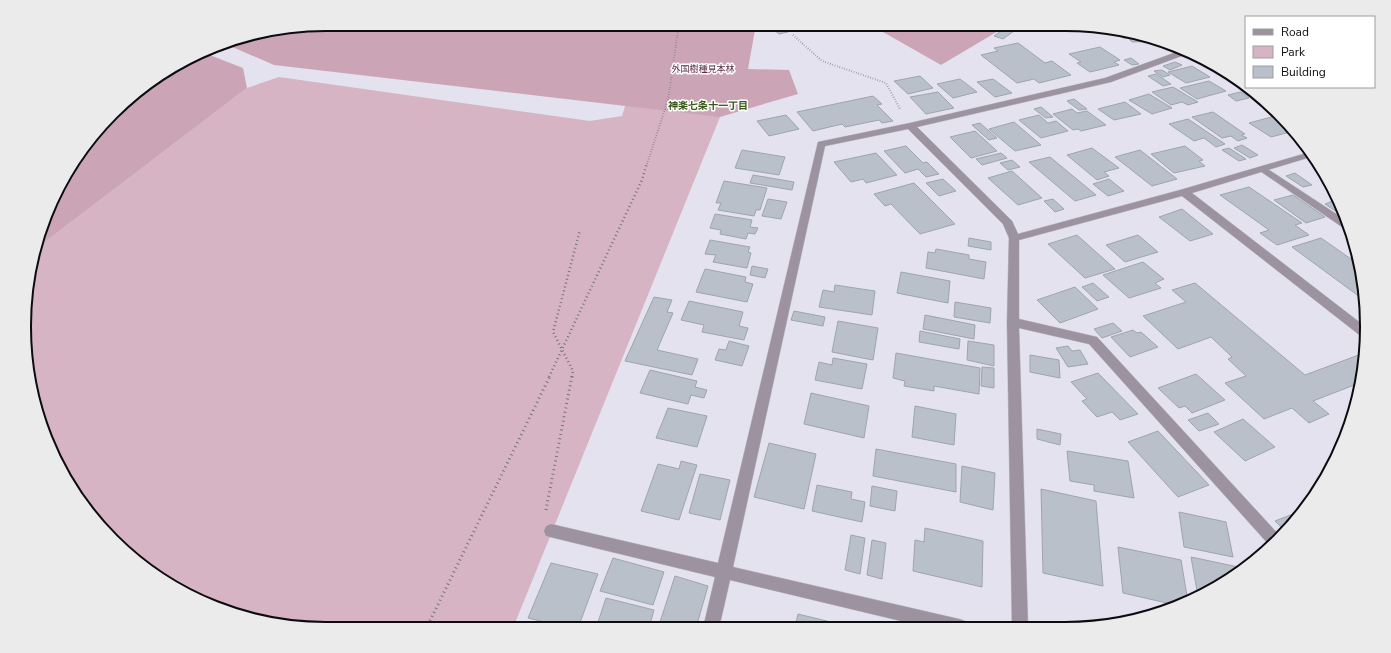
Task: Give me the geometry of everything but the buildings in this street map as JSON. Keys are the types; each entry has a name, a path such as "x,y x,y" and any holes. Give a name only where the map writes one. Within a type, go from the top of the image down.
{"street":[{"path":"712,622 821,144 910,126 1108,80 1180,54"},
{"path":"910,126 1008,223 1014,238 1013,322 1020,622"},
{"path":"1014,238 1184,192 1306,156"},
{"path":"1263,169 1341,221"},
{"path":"1184,192 1360,329"},
{"path":"1013,322 1093,340 1272,536"},
{"path":"551,531 938,622"}],"path":[{"path":"429,622 562,351 642,180 668,100 679,31"},
{"path":"793,35 822,61 886,83 910,126"},
{"path":"551,531 546,523 545,515 573,370 553,332 580,230"}],"green space":[{"name":"外国樹種見本林","path":"326,31 755,31 748,69 789,70 798,94 720,117 274,65 232,47 269,37"},
{"path":"881,31 998,31 941,65"},
{"path":"645,41 721,45 720,117 515,622 326,622 288,619 250,612 213,600 162,572 132,549 104,521 81,491 53,440 41,403 34,365 31,326 32,307 37,269 43,243 247,88 279,77 590,121 622,116"},
{"path":"209,55 243,68 247,88 43,243 53,213 81,162 104,132 132,104 147,92 162,81"}],"district":[{"name":"神楽七条十一丁目","path":"708,105"}]}
